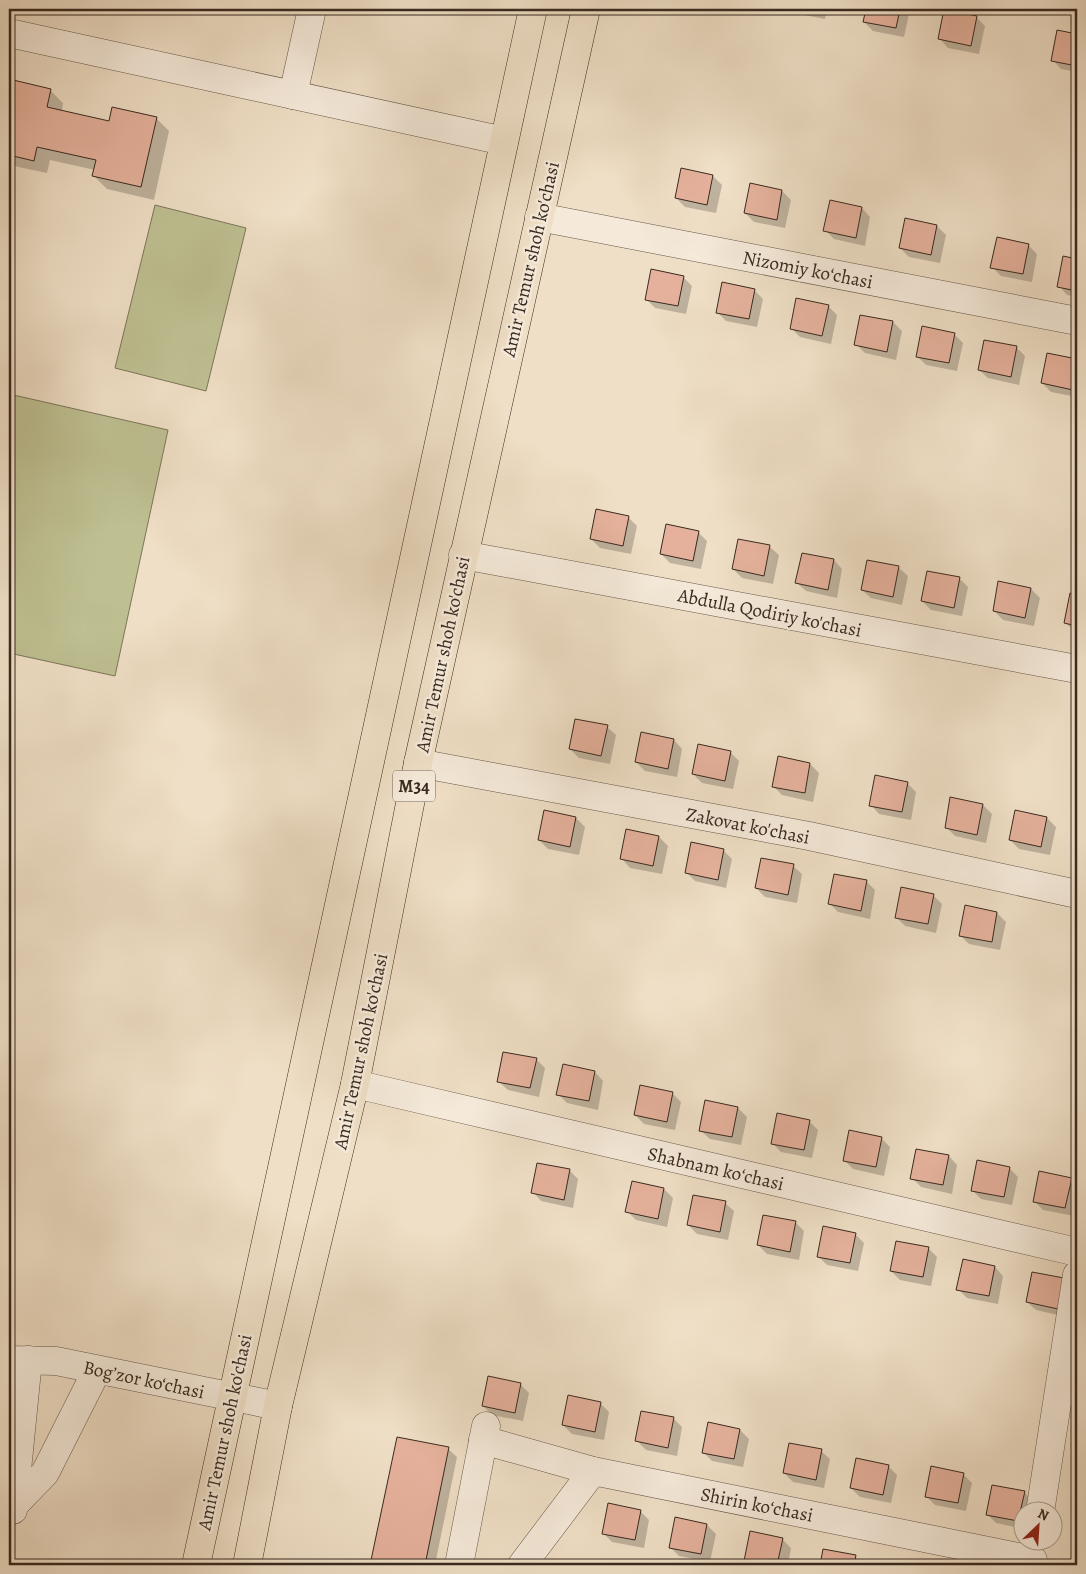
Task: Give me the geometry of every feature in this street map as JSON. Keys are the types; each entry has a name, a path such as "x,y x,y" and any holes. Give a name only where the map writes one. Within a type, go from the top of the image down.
{"highway":[{"name":"Amir Temur shoh ko'chasi","path":"196,1565 533,9"},
{"name":"Amir Temur shoh ko'chasi","path":"248,1565 278,1406 355,1084 418,763 586,9"}],"street":[{"path":"293,95 312,9"},
{"path":"9,34 504,141"},
{"name":"Nizomiy koʻchasi","path":"539,217 1077,321"},
{"name":"Abdulla Qodiriy ko'chasi","path":"463,555 1077,670"},
{"name":"Zakovat ko'chasi","path":"418,763 809,836 1077,894"},
{"name":"Shabnam koʻchasi","path":"355,1084 1077,1252"},
{"path":"1042,1502 1077,1275"},
{"path":"11,1511 18,1360"},
{"name":"Bogʼzor ko‘chasi","path":"18,1360 56,1361 278,1406"},
{"path":"11,1511 45,1473 97,1370"},
{"name":"Shirin koʻchasi","path":"459,1565 484,1433 593,1470 1033,1555"},
{"path":"522,1565 593,1470"}],"green space":[{"path":"155,205 246,228 206,391 115,368"},
{"path":"9,394 168,430 115,676 9,653"}],"building":[{"path":"866,9 900,9 896,28 863,22"},
{"path":"944,9 977,16 971,46 938,39"},
{"path":"1057,30 1077,34 1077,66 1051,61"},
{"path":"9,79 51,89 47,107 109,121 112,107 157,117 141,187 92,176 96,160 37,147 34,161 9,155"},
{"path":"681,168 713,175 707,205 675,198"},
{"path":"750,183 782,190 777,220 744,213"},
{"path":"830,200 862,207 856,238 823,231"},
{"path":"905,218 937,225 931,255 899,248"},
{"path":"997,237 1029,244 1023,274 990,268"},
{"path":"1063,256 1077,259 1077,291 1057,287"},
{"path":"651,269 684,276 678,306 645,300"},
{"path":"722,282 755,289 749,319 716,313"},
{"path":"796,298 829,305 822,336 790,329"},
{"path":"860,315 893,321 887,352 854,345"},
{"path":"922,326 955,333 949,363 916,357"},
{"path":"984,340 1017,346 1011,377 978,370"},
{"path":"1047,353 1077,359 1073,390 1041,383"},
{"path":"596,509 629,516 623,546 590,539"},
{"path":"666,524 699,531 693,561 660,554"},
{"path":"738,539 770,545 764,576 732,569"},
{"path":"802,553 834,559 828,590 795,583"},
{"path":"867,560 899,566 893,597 861,590"},
{"path":"927,571 960,577 954,608 921,601"},
{"path":"998,581 1031,588 1025,618 993,611"},
{"path":"1070,593 1077,595 1077,626 1064,623"},
{"path":"575,719 608,725 601,756 569,749"},
{"path":"641,732 674,739 668,769 635,762"},
{"path":"698,744 731,751 725,781 692,774"},
{"path":"778,756 810,763 805,793 772,787"},
{"path":"875,775 908,782 902,812 869,806"},
{"path":"950,797 983,804 977,835 945,828"},
{"path":"544,810 576,817 570,847 538,840"},
{"path":"1015,810 1047,817 1041,847 1009,840"},
{"path":"626,829 659,836 653,866 620,859"},
{"path":"691,842 724,849 718,880 685,873"},
{"path":"761,858 794,864 788,895 755,888"},
{"path":"834,874 867,880 861,911 828,904"},
{"path":"901,887 934,894 928,924 895,918"},
{"path":"965,905 997,912 992,942 959,936"},
{"path":"503,1052 537,1058 530,1088 497,1082"},
{"path":"563,1064 595,1071 589,1101 556,1095"},
{"path":"640,1085 673,1092 667,1122 634,1115"},
{"path":"705,1100 738,1107 732,1137 699,1131"},
{"path":"777,1113 810,1120 804,1150 771,1144"},
{"path":"849,1130 882,1137 876,1167 843,1161"},
{"path":"916,1149 949,1155 943,1185 910,1179"},
{"path":"977,1160 1010,1167 1004,1197 971,1191"},
{"path":"537,1163 570,1169 564,1200 531,1193"},
{"path":"1039,1171 1072,1178 1065,1208 1033,1202"},
{"path":"632,1181 664,1188 658,1219 625,1212"},
{"path":"693,1195 726,1201 720,1232 687,1225"},
{"path":"763,1215 796,1221 790,1252 757,1245"},
{"path":"823,1226 856,1233 850,1263 817,1257"},
{"path":"896,1241 929,1247 923,1277 890,1271"},
{"path":"963,1259 995,1266 989,1296 956,1290"},
{"path":"1032,1272 1064,1278 1058,1309 1026,1302"},
{"path":"488,1376 521,1383 515,1413 482,1406"},
{"path":"568,1395 601,1402 595,1432 562,1425"},
{"path":"641,1411 674,1417 668,1448 635,1441"},
{"path":"708,1422 740,1429 734,1459 702,1453"},
{"path":"397,1437 449,1447 425,1565 370,1565"},
{"path":"789,1443 822,1449 816,1480 783,1473"},
{"path":"856,1458 889,1465 883,1495 850,1488"},
{"path":"931,1466 964,1473 958,1503 925,1497"},
{"path":"992,1485 1025,1491 1022,1502 1014,1502 1014,1520 986,1515"},
{"path":"608,1503 641,1510 635,1540 602,1534"},
{"path":"675,1517 707,1524 701,1554 669,1548"},
{"path":"750,1531 783,1538 777,1565 744,1561"},
{"path":"823,1549 856,1555 854,1565 820,1565"}]}
